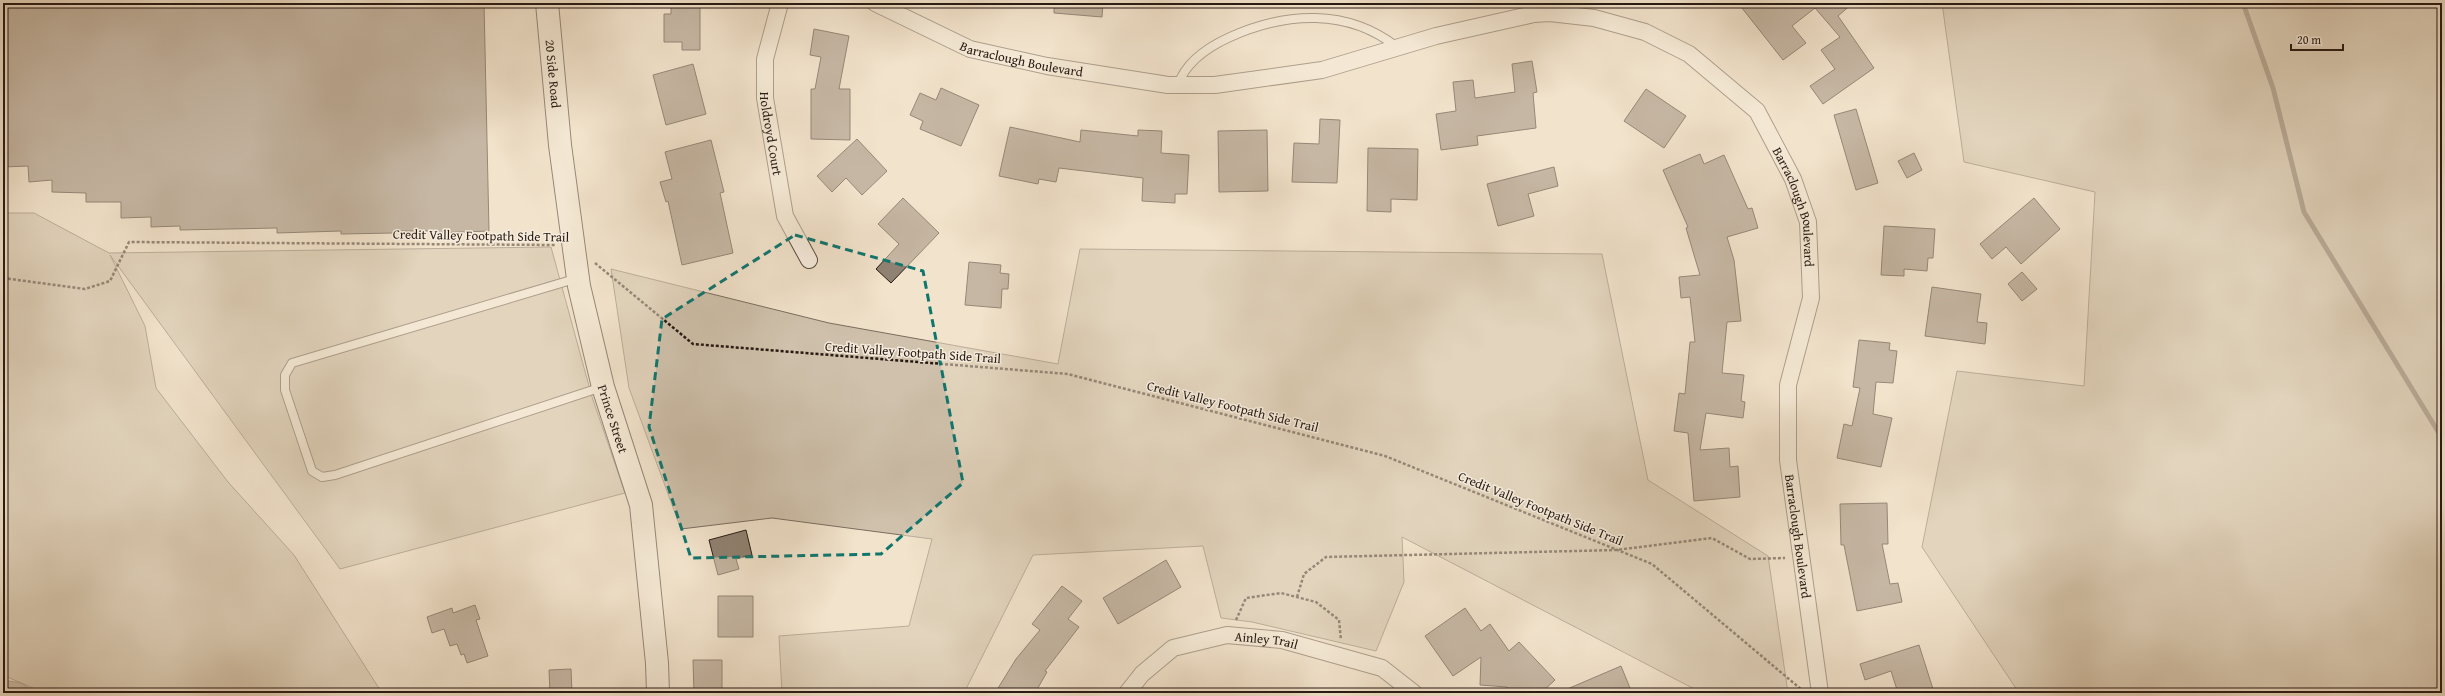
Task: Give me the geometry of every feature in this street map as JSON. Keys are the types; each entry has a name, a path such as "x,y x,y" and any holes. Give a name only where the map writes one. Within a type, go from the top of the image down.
{"street":[{"name":"20 Side Road","path":"547,3 560,145"},
{"name":"Holdroyd Court","path":"780,3 766,59 765,98 785,216 809,260"},
{"name":"Barraclough Boulevard","path":"875,3 970,49 1047,66 1178,85 1215,85 1322,70 1399,49 1436,36 1534,14 1550,13 1594,18 1645,32 1689,54 1757,111 1793,179 1808,222 1811,298 1788,385 1788,460 1820,693"},
{"name":"Prince Street","path":"560,145 578,278 604,387 641,505 657,663 658,693"},
{"name":"Ainley Trail","path":"1127,693 1142,674 1173,648 1230,635 1282,640 1382,668 1414,693"}],"lane":[{"path":"1178,85 1182,73 1194,60 1217,43 1257,25 1292,19 1317,17 1350,23 1374,31 1399,49"},
{"path":"578,278 292,363 285,374 284,390 312,471 322,477 335,475 604,387"}],"path":[{"name":"Credit Valley Footpath Side Trail","path":"3,278 85,289 110,281 129,242 574,245 693,344 1068,374 1385,456 1652,564 1806,693"},
{"path":"1297,597 1304,574 1326,557 1616,550 1712,538 1750,559 1801,557"},
{"path":"1230,635 1246,598 1282,593 1316,602 1339,620 1342,657"}],"highlighted area":[{"path":"795,235 923,271 963,483 881,554 691,558 649,427 662,319"}],"shaded area":[{"path":"1942,3 2442,3 2442,693 2019,693 1922,547 1957,371 2084,386 2095,192 1964,162"},
{"path":"3,213 34,213 109,253 551,247 592,397 625,493 340,569 110,255 145,326 156,388 228,482 294,555 382,693 44,693 3,675"},
{"path":"1080,249 1602,254 1648,480 1768,556 1788,693 1702,693 1402,537 1404,582 1376,651 1252,622 1221,618 1203,546 1033,555 964,693 782,693 779,636 909,626 932,539 772,518 681,529 629,388 611,269 829,323 1058,364"},
{"path":"3,680 21,683 36,693 3,693"}],"building":[{"path":"3,3 484,3 489,231 436,233 436,231 394,231 394,233 341,234 341,231 277,233 277,228 180,230 180,226 151,227 151,217 121,218 121,202 86,202 86,193 52,192 52,180 29,182 28,166 3,167"},
{"path":"671,3 700,3 700,50 682,50 682,42 664,42 664,14 671,14"},
{"path":"1054,3 1103,3 1102,17 1054,13"},
{"path":"1738,3 1853,3 1838,16 1874,68 1823,104 1810,86 1835,69 1821,50 1840,37 1815,8 1792,26 1806,43 1783,60"},
{"path":"814,29 849,36 839,89 850,89 850,140 811,139 811,89 815,89 821,57 810,55"},
{"path":"1532,61 1537,92 1533,93 1536,128 1477,136 1478,145 1441,150 1436,114 1456,111 1453,82 1473,80 1475,98 1515,92 1512,64"},
{"path":"693,64 706,114 666,125 653,75"},
{"path":"941,88 979,105 961,146 920,129 923,121 910,115 920,93 936,100"},
{"path":"1646,89 1686,116 1664,148 1624,121"},
{"path":"1856,109 1878,183 1856,190 1834,115"},
{"path":"1320,119 1340,120 1337,183 1292,182 1294,143 1319,144"},
{"path":"1010,127 1080,142 1081,130 1138,136 1138,130 1162,131 1161,153 1189,155 1187,194 1175,194 1175,203 1142,201 1143,178 1059,168 1056,182 1039,179 1038,184 999,176"},
{"path":"1267,130 1268,191 1219,192 1218,131"},
{"path":"857,139 887,171 862,195 846,178 832,192 817,176"},
{"path":"711,140 724,192 720,193 733,253 682,265 668,201 666,202 660,182 672,179 665,152"},
{"path":"1368,148 1418,149 1417,200 1391,199 1391,212 1367,211"},
{"path":"1914,153 1922,170 1907,178 1898,161"},
{"path":"1700,154 1704,164 1724,155 1748,209 1752,208 1758,228 1727,237 1734,260 1741,321 1727,322 1722,373 1744,375 1741,401 1745,402 1743,418 1706,413 1700,450 1729,448 1730,467 1738,466 1740,497 1694,501 1688,433 1674,431 1679,393 1685,394 1690,342 1695,342 1690,297 1681,298 1679,277 1700,275 1686,228 1688,227 1663,170"},
{"path":"1554,167 1558,186 1528,194 1534,216 1498,226 1487,184"},
{"path":"903,198 939,233 891,283 876,269 899,244 878,224"},
{"path":"2034,198 2060,229 2021,264 2006,247 1992,259 1980,244"},
{"path":"1884,226 1935,229 1933,258 1928,258 1927,271 1904,269 1904,276 1881,275"},
{"path":"969,262 1001,265 1000,273 1009,274 1008,289 1002,289 1001,308 965,305"},
{"path":"2022,272 2037,289 2022,301 2008,284"},
{"path":"1932,287 1981,294 1977,322 1987,323 1985,344 1925,336"},
{"path":"1859,340 1890,343 1889,350 1897,351 1893,383 1876,382 1873,414 1892,418 1881,467 1837,458 1844,424 1852,426 1860,388 1853,387"},
{"path":"1887,503 1888,544 1882,544 1890,584 1898,583 1902,602 1857,611 1844,545 1841,545 1840,504"},
{"path":"746,530 752,555 736,559 739,569 718,575 709,540"},
{"path":"1166,560 1181,587 1118,624 1103,598"},
{"path":"1062,586 1082,601 1068,619 1079,627 1045,671 1047,672 1035,693 995,693 1016,659 1040,630 1032,624"},
{"path":"718,596 753,596 753,637 718,637"},
{"path":"475,605 480,619 476,620 488,656 467,663 464,654 461,655 457,644 450,646 444,629 432,633 427,617 452,608 453,613"},
{"path":"1465,608 1481,631 1490,624 1509,651 1519,642 1555,680 1541,693 1513,693 1507,687 1480,685 1481,657 1453,676 1425,636"},
{"path":"1919,645 1933,689 1920,693 1898,693 1891,671 1865,680 1860,664"},
{"path":"693,660 722,660 722,693 694,693"},
{"path":"1621,666 1632,693 1558,693"},
{"path":"571,669 572,693 550,693 549,670"}],"waterway":[{"path":"2243,3 2273,88 2304,212 2442,438"}]}
